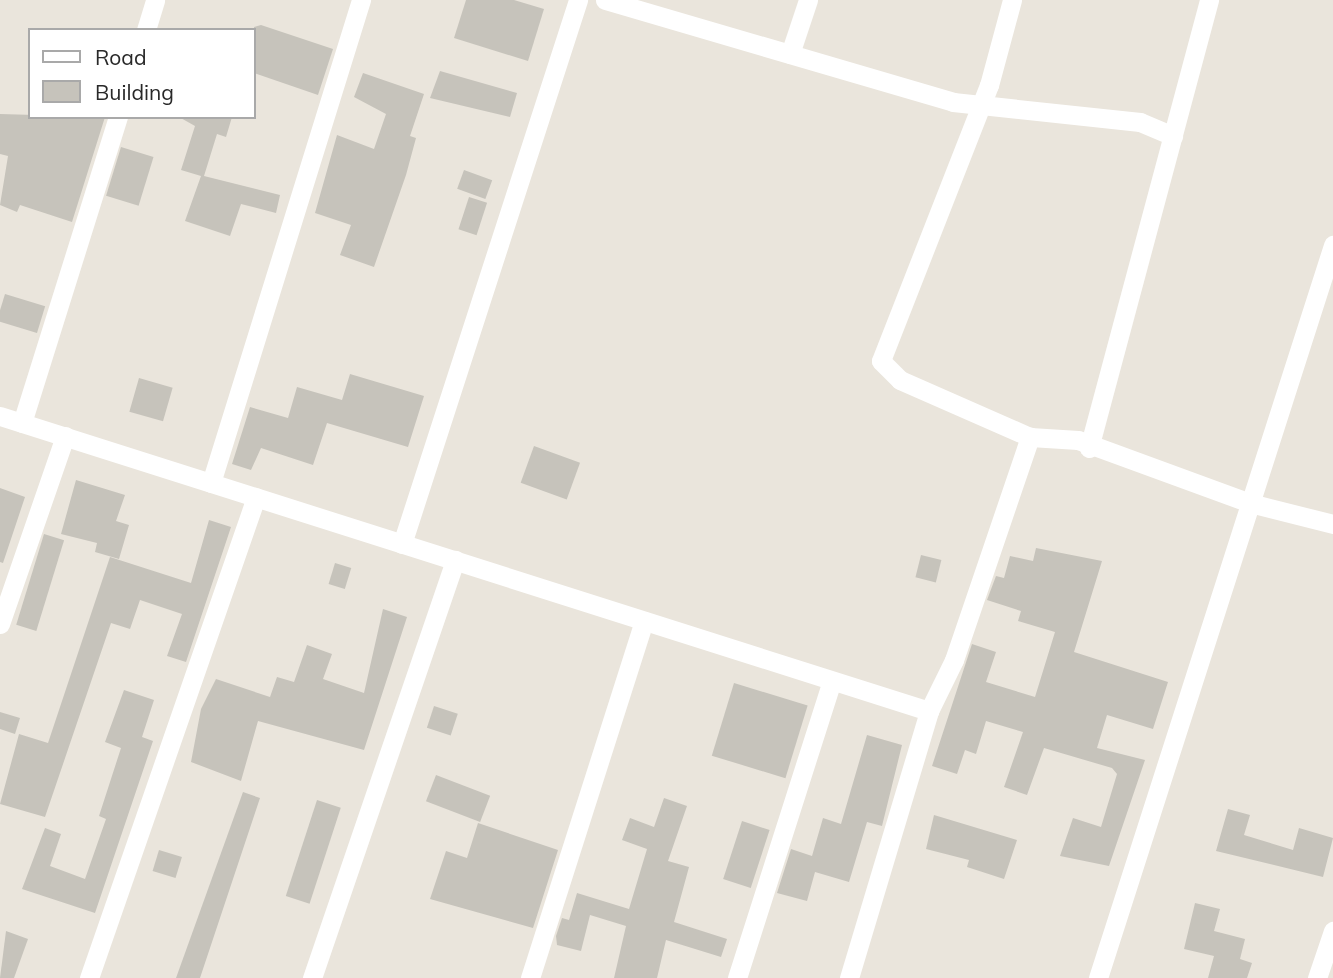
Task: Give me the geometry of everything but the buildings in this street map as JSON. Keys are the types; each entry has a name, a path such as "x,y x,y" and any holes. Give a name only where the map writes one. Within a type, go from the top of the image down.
{"street":[{"path":"147,28 155,0"},
{"path":"211,483 361,0"},
{"path":"402,544 578,0"},
{"path":"605,0 979,105 1140,122 1173,136"},
{"path":"790,54 808,0"},
{"path":"1012,0 979,105 881,361 900,380 1030,437 1078,440 1089,448 1250,503 1333,524"},
{"path":"1089,448 1209,0"},
{"path":"22,423 117,119"},
{"path":"1098,978 1333,245"},
{"path":"0,416 929,712"},
{"path":"0,624 65,436"},
{"path":"849,978 929,712 954,660 1030,437"},
{"path":"89,978 256,497"},
{"path":"312,978 454,560"},
{"path":"530,978 644,621"},
{"path":"737,978 832,681"},
{"path":"1317,978 1333,931"}]}
